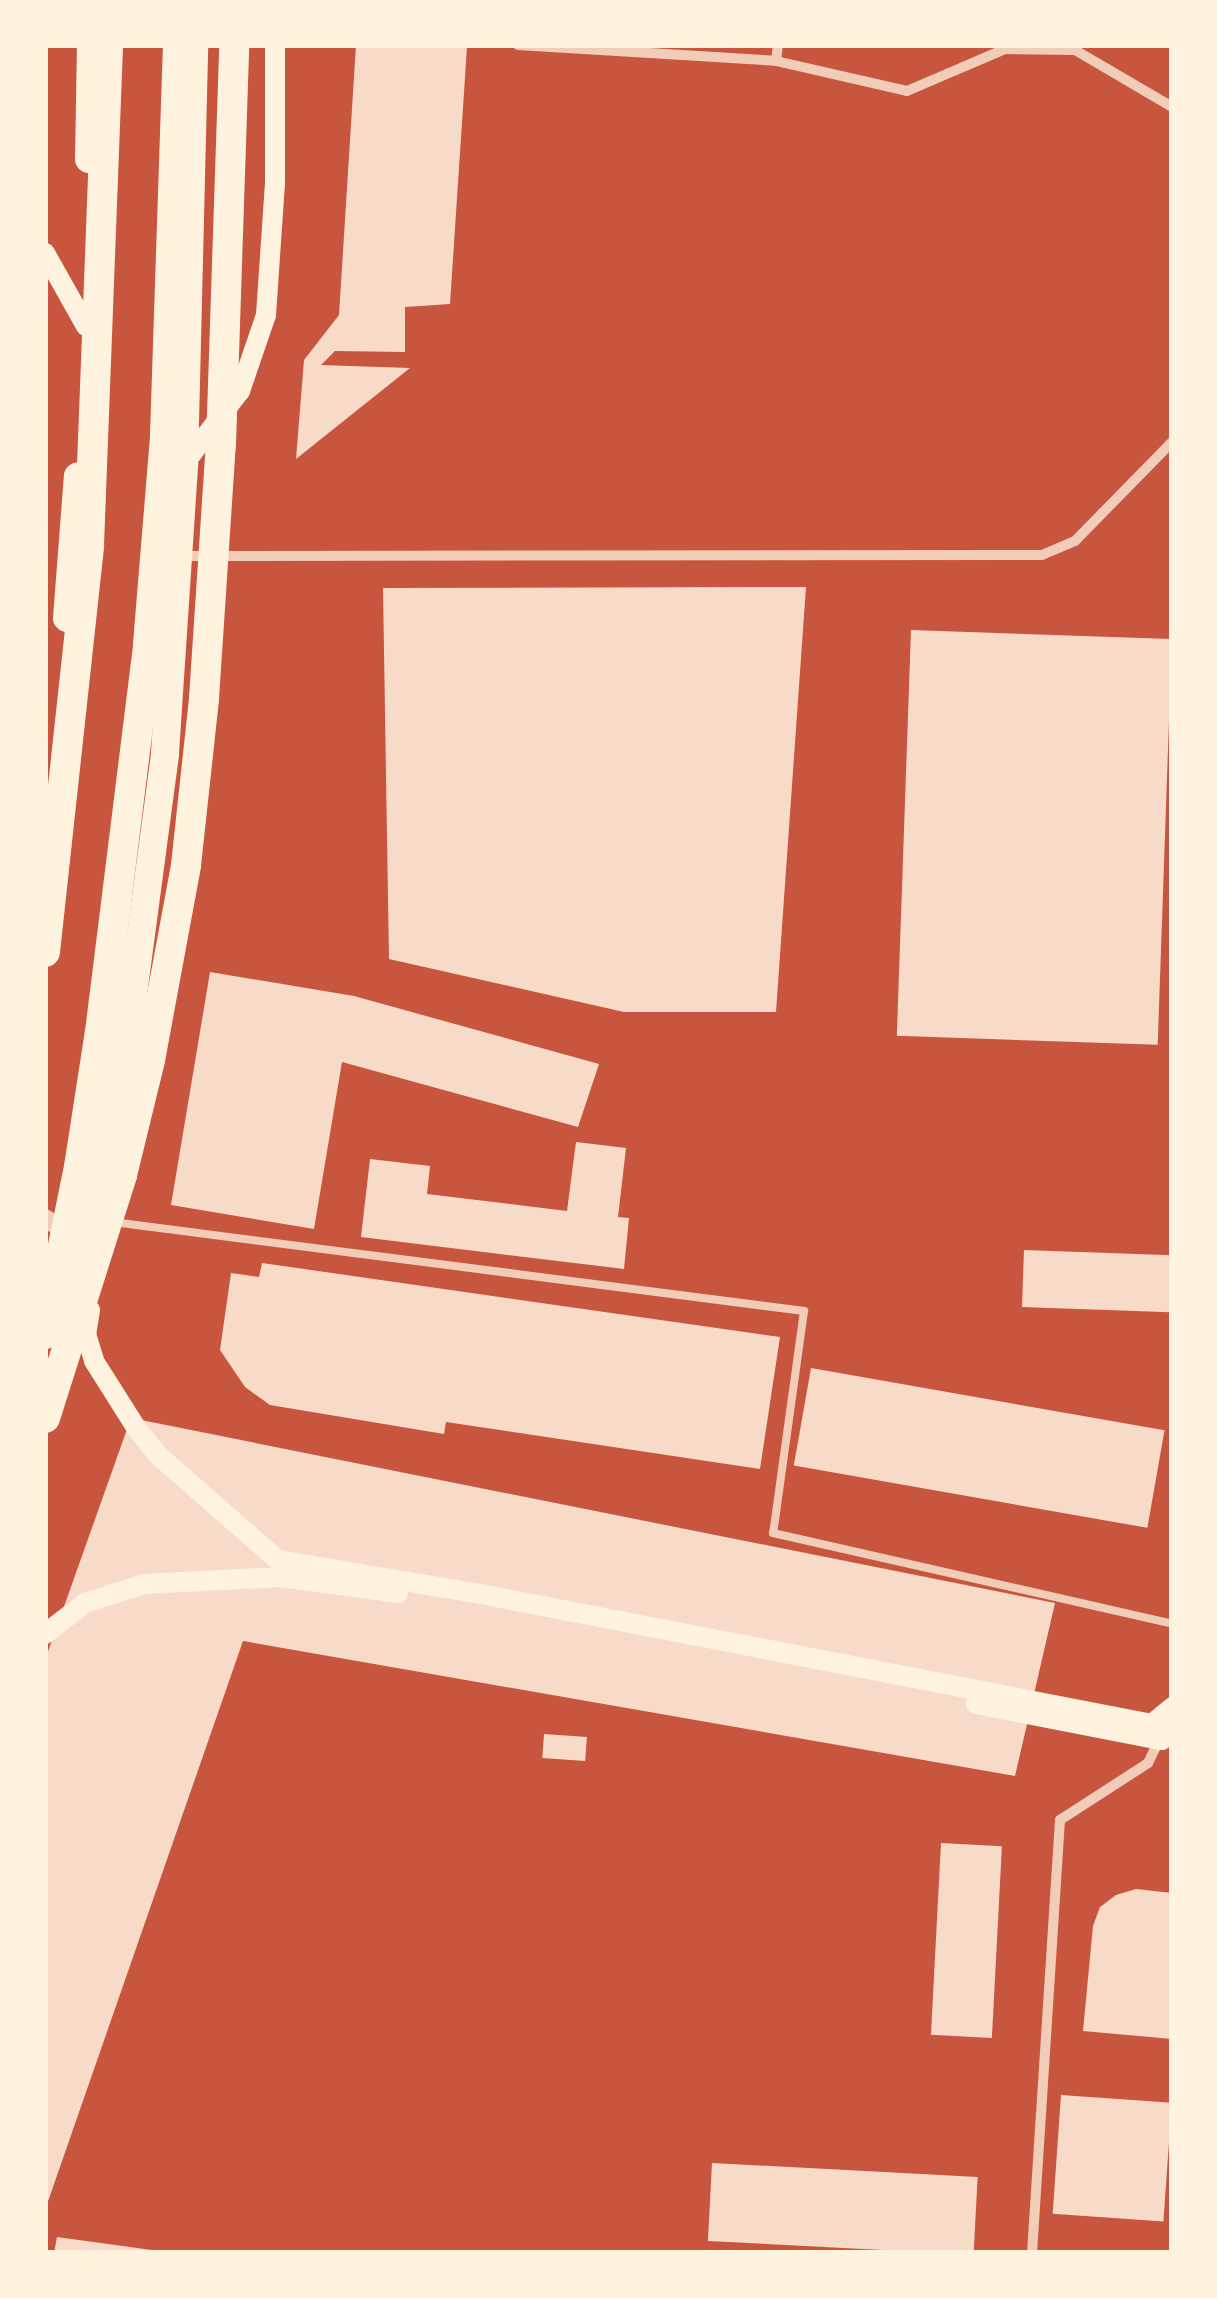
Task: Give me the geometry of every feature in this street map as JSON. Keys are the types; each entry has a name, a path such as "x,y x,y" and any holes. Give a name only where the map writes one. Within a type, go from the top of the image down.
{"highway":[{"path":"45,823 68,608 86,326 91,45"},
{"path":"45,952 89,545 108,45"},
{"path":"45,1334 79,1167 100,1032 148,644 166,415 178,45"},
{"path":"45,1407 128,1032 154,851 180,556 194,45"},
{"path":"45,1418 122,1175 167,978 186,865 204,698 221,445 234,45"}],"main road":[{"path":"184,464 240,391 266,315 275,184 275,45"},
{"path":"45,254 86,326"},
{"path":"102,1158 104,1221 86,1334 94,1361 159,1456 278,1560 475,1593 1162,1732"},
{"path":"45,1634 85,1603 144,1584 280,1576 463,1603 1162,1732"},
{"path":"1162,1732 1172,1707"}],"street":[{"path":"518,45 776,62 907,90 1005,48 1075,50 1172,107"},
{"path":"776,62 778,45"},
{"path":"180,556 1042,556 1075,541 1172,442"},
{"path":"45,1218 83,1246"},
{"path":"1032,2253 1060,1820 1148,1763 1162,1732"}],"lane":[{"path":"104,1221 804,1311 773,1534 1172,1624"}],"building":[{"path":"356,45 467,47 450,304 405,307 405,352 335,351 321,365 410,368 296,459 304,360 339,315"},
{"path":"806,587 776,1012 624,1012 389,959 383,588"},
{"path":"911,630 1172,639 1158,1045 897,1036"},
{"path":"210,972 354,996 599,1064 578,1127 342,1062 314,1229 171,1205"},
{"path":"576,1142 626,1148 618,1217 629,1218 624,1269 361,1237 370,1159 430,1166 427,1194 567,1211"},
{"path":"1024,1250 1172,1255 1170,1312 1022,1307"},
{"path":"262,1263 780,1337 760,1469 446,1422 444,1434 270,1405 245,1387 220,1350 231,1273 259,1277"},
{"path":"811,1368 1165,1430 1147,1528 794,1465"},
{"path":"131,1418 1055,1603 1015,1776 243,1641 45,2210 45,1660"},
{"path":"544,1734 587,1737 585,1761 542,1758"},
{"path":"941,1843 1002,1846 992,2038 931,2035"},
{"path":"1136,1889 1172,1893 1172,2039 1083,2031 1093,1926 1100,1907 1116,1895"},
{"path":"1061,2095 1172,2103 1163,2221 1053,2214"},
{"path":"712,2163 978,2177 974,2253 708,2241"},
{"path":"57,2237 159,2251 159,2253 54,2253"}]}
